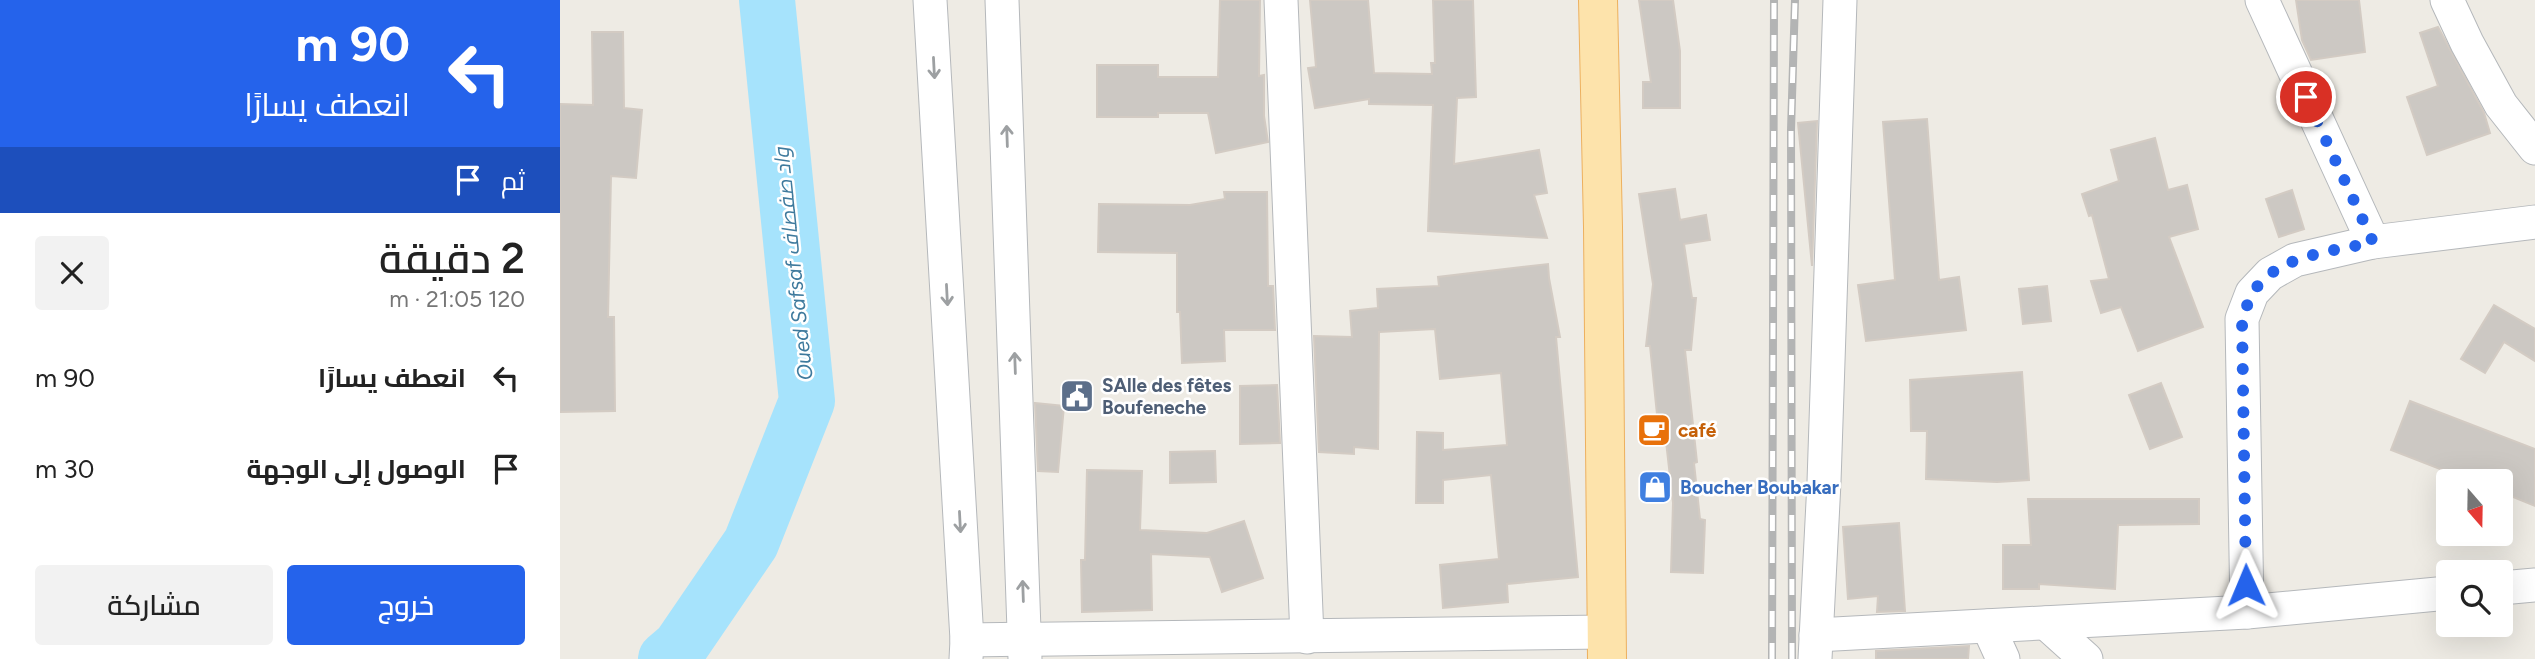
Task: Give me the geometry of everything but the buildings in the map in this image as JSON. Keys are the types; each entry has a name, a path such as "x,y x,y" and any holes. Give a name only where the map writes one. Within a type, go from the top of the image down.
{"main road":[{"path":"1598,0 1603,226 1606,645"}],"street":[{"path":"930,0 966,649 1025,650 1307,637 1606,645"},
{"path":"1002,0 1025,650"},
{"path":"1281,0 1307,637"},
{"path":"1840,0 1815,647 1988,626 2247,612 2436,594"},
{"path":"2262,0 2373,242"},
{"path":"2447,0 2501,105 2535,148"},
{"path":"2247,612 2242,319 2252,293 2270,274 2295,260 2373,242 2535,222"},
{"path":"2513,587 2535,585"},
{"path":"2046,623 2086,659"},
{"path":"1988,626 2003,659"}],"waterway":[{"name":"Oued Safsaf واد صفصاف","path":"666,659 680,647 751,543 807,401 767,0"}],"railway":[{"path":"1772,659 1774,0"},
{"path":"1792,659 1791,130 1795,0"}],"place":[{"name":"SAlle des fêtes Boufeneche","path":"1077,396"},
{"name":"café","path":"1654,430"},
{"name":"Boucher Boubakar","path":"1655,487"}],"route":[{"path":"2246,585 2242,319 2252,293 2270,274 2295,260 2373,242 2306,97"}]}
